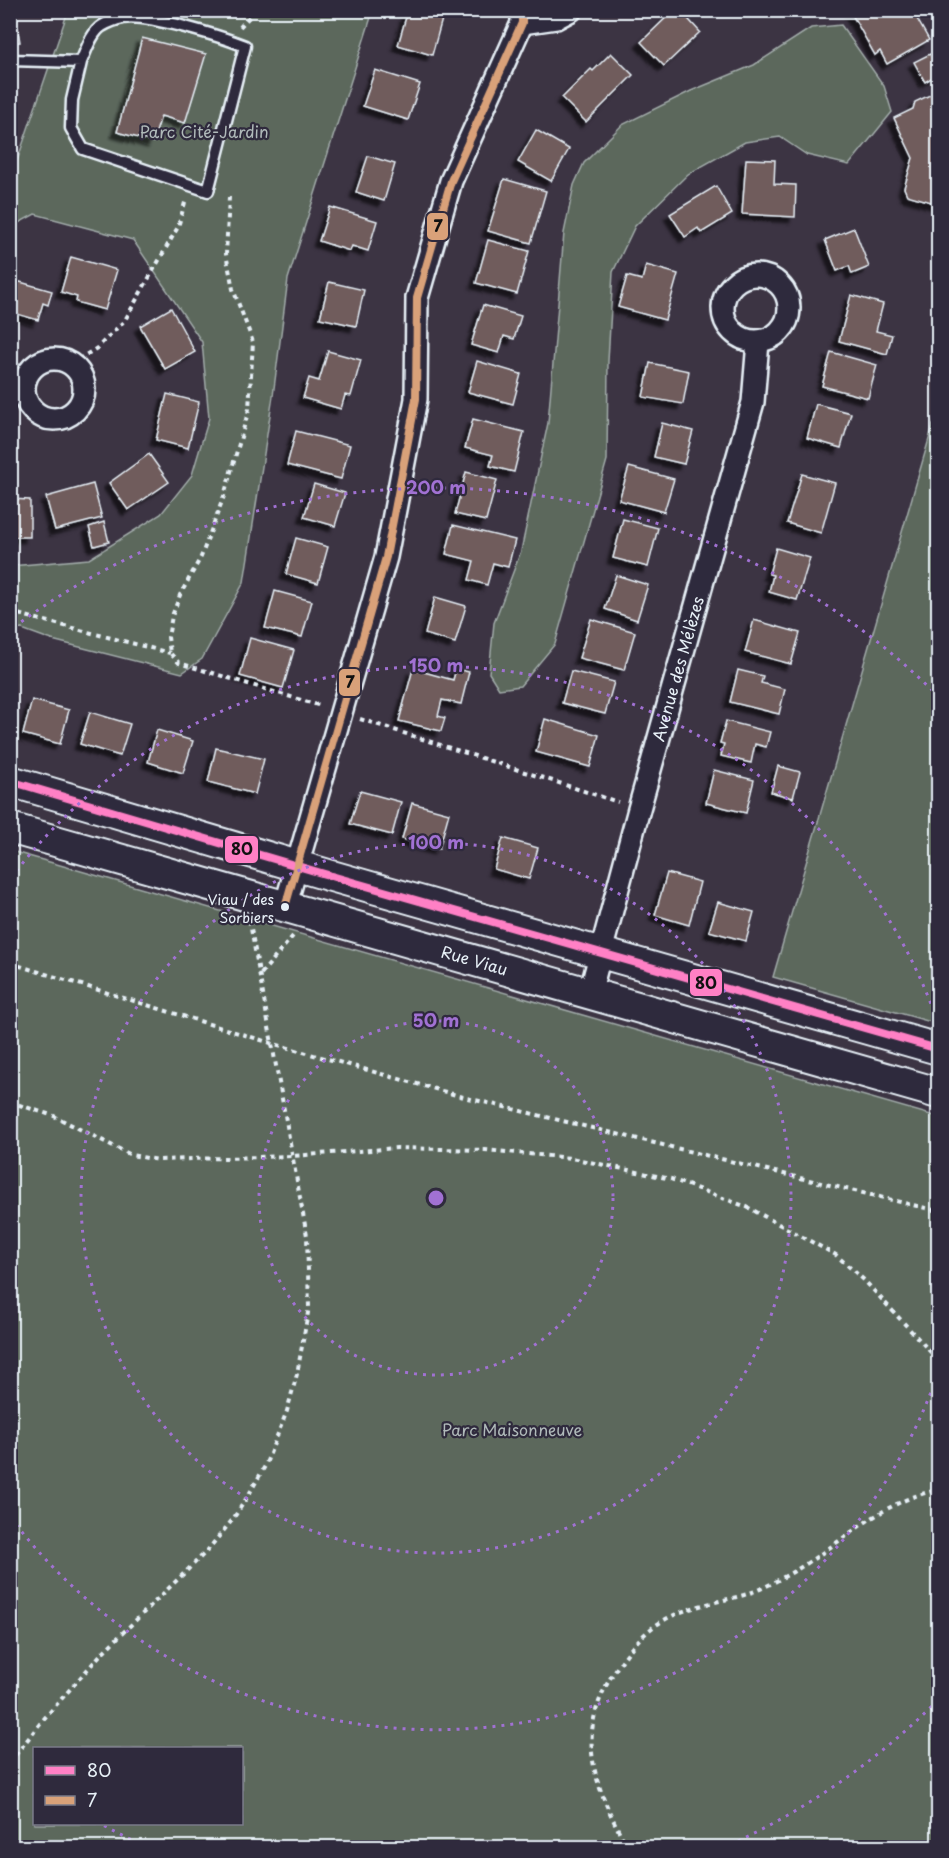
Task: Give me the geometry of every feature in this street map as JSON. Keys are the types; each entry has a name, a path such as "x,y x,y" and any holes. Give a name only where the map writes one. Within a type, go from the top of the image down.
{"main road":[{"path":"10,782 939,1049"},
{"name":"Rue Viau","path":"10,828 291,919 590,993 939,1093"}],"street":[{"path":"291,919 297,866 386,556 416,399 417,298 451,181 522,17 556,18 571,10"},
{"name":"Avenue des Mélèzes","path":"590,993 753,402 758,342"},
{"path":"53,359 71,364 83,380 84,390 77,410 69,416 49,420 18,402 28,373 35,366 53,359"}],"lane":[{"path":"124,18 144,18 228,39 245,46 208,191 83,148 70,128 72,100 81,62 100,26 124,18"},
{"path":"10,60 81,62"}],"path":[{"path":"71,364 97,348 125,320 178,227 190,186"},
{"path":"170,653 168,637 172,616 180,595 201,557 224,496 249,409 253,342 234,289 226,254 229,196"},
{"path":"10,612 170,653 179,663 340,712 639,809"},
{"path":"10,1762 42,1721 102,1653 207,1551 233,1519 265,1466 288,1411 309,1307 307,1236 250,917"},
{"path":"260,974 291,919"},
{"path":"10,963 271,1043 467,1098 939,1211"},
{"path":"10,1102 54,1116 131,1155 158,1160 293,1156 397,1148 485,1150 571,1158 671,1179 747,1207 836,1255 864,1280 939,1360"},
{"path":"628,1848 600,1792 593,1765 591,1742 593,1718 601,1695 615,1669 634,1644 649,1630 670,1617 694,1607 746,1594 772,1583 796,1570 878,1514 917,1494 939,1490"}],"green space":[{"name":"Parc Cité-Jardin","path":"68,11 373,11 288,279 273,396 244,582 202,659 182,673 52,640 11,625 11,566 89,559 161,514 192,475 209,418 202,342 133,240 35,214 11,227 10,169 15,167"},
{"path":"841,25 884,86 892,112 849,165 807,155 780,137 745,142 688,174 635,226 613,272 608,361 607,460 555,644 520,686 499,689 489,673 494,623 521,551 548,423 564,233 574,185 584,163 622,125 691,91 754,65 811,28"},
{"path":"938,408 938,1024 773,977"},
{"name":"Parc Maisonneuve","path":"11,851 938,1117 938,1847 11,1847"}],"building":[{"path":"408,10 442,19 432,55 398,45"},
{"path":"674,10 680,10 700,32 664,66 641,42"},
{"path":"912,10 929,40 887,64 880,51 875,55 850,11"},
{"path":"17,24 20,42 10,43 10,25"},
{"path":"142,38 206,54 185,123 161,116 153,142 117,132"},
{"path":"611,53 633,75 586,122 562,98"},
{"path":"930,54 938,69 938,74 925,82 914,62"},
{"path":"375,70 420,84 408,120 363,106"},
{"path":"932,94 938,96 938,204 907,195 904,188 913,158 894,118 913,109 915,102"},
{"path":"536,130 569,149 551,181 518,162"},
{"path":"368,156 395,164 384,201 356,192"},
{"path":"746,159 775,160 774,184 796,185 795,217 742,214"},
{"path":"504,179 546,191 531,243 488,231"},
{"path":"716,186 732,214 701,233 698,228 685,237 670,214"},
{"path":"330,207 377,221 368,251 352,246 350,251 319,241"},
{"path":"854,228 869,267 852,274 849,266 837,271 825,240"},
{"path":"488,240 529,251 517,294 476,283"},
{"path":"71,257 117,270 105,310 76,302 77,297 61,292"},
{"path":"646,265 678,274 665,320 618,307 627,276 642,280"},
{"path":"13,280 52,291 48,305 43,303 38,320 10,312 10,288"},
{"path":"329,282 364,290 356,326 320,318"},
{"path":"851,295 883,304 876,331 892,335 887,354 839,341"},
{"path":"483,305 521,316 514,339 504,336 499,353 471,345"},
{"path":"171,308 195,352 165,369 140,326"},
{"path":"328,351 361,360 351,396 345,395 341,409 303,398 309,378 319,381"},
{"path":"831,352 877,365 868,398 822,386"},
{"path":"477,361 521,374 513,404 468,392"},
{"path":"650,363 689,371 683,404 643,397"},
{"path":"167,394 199,402 188,448 156,440"},
{"path":"816,404 851,413 841,448 807,438"},
{"path":"473,419 524,432 514,472 490,466 493,455 465,448"},
{"path":"662,423 693,431 684,464 654,457"},
{"path":"296,431 350,445 341,479 287,465"},
{"path":"149,454 169,482 128,510 109,483"},
{"path":"629,467 674,479 664,512 619,500"},
{"path":"466,472 497,480 486,521 455,514"},
{"path":"802,474 835,483 821,533 787,523"},
{"path":"93,484 102,518 55,530 46,497"},
{"path":"314,484 345,493 335,526 304,517"},
{"path":"10,499 30,500 30,537 10,537"},
{"path":"623,519 658,528 648,567 613,558"},
{"path":"104,522 109,542 94,546 89,527"},
{"path":"453,525 515,540 508,567 493,563 487,585 469,580 474,561 446,554"},
{"path":"296,538 328,547 318,583 286,574"},
{"path":"776,548 810,558 797,600 769,592 773,575 769,574"},
{"path":"616,575 648,585 637,620 605,609"},
{"path":"275,591 312,601 302,637 265,628"},
{"path":"435,597 466,606 455,643 425,634"},
{"path":"591,619 635,632 624,670 579,658"},
{"path":"754,620 800,633 791,664 745,652"},
{"path":"250,638 294,650 283,688 240,676"},
{"path":"413,669 453,680 456,669 469,672 461,704 442,700 438,716 445,718 441,731 399,721"},
{"path":"738,670 763,676 761,683 785,689 779,714 730,702"},
{"path":"571,671 614,682 605,714 562,703"},
{"path":"32,700 69,710 60,744 23,734"},
{"path":"90,712 130,724 120,756 80,744"},
{"path":"545,719 599,735 590,767 536,752"},
{"path":"726,721 770,732 766,747 755,744 751,763 721,756 724,744 720,743"},
{"path":"157,730 193,741 183,773 148,762"},
{"path":"216,748 264,759 255,794 208,782"},
{"path":"778,766 800,772 793,798 771,792"},
{"path":"714,770 754,780 746,813 706,803"},
{"path":"360,791 401,802 392,835 350,824"},
{"path":"412,803 449,813 439,849 402,839"},
{"path":"503,838 538,848 529,879 494,869"},
{"path":"667,873 700,882 689,925 655,915"},
{"path":"718,902 754,912 746,941 709,931"}],"transit line":[{"name":"7","path":"285,907 386,557 416,399 417,298 451,181 522,23 522,10"},
{"name":"80","path":"10,781 328,875 938,1049"}],"place":[{"name":"Viau / des Sorbiers","path":"285,907"}]}
